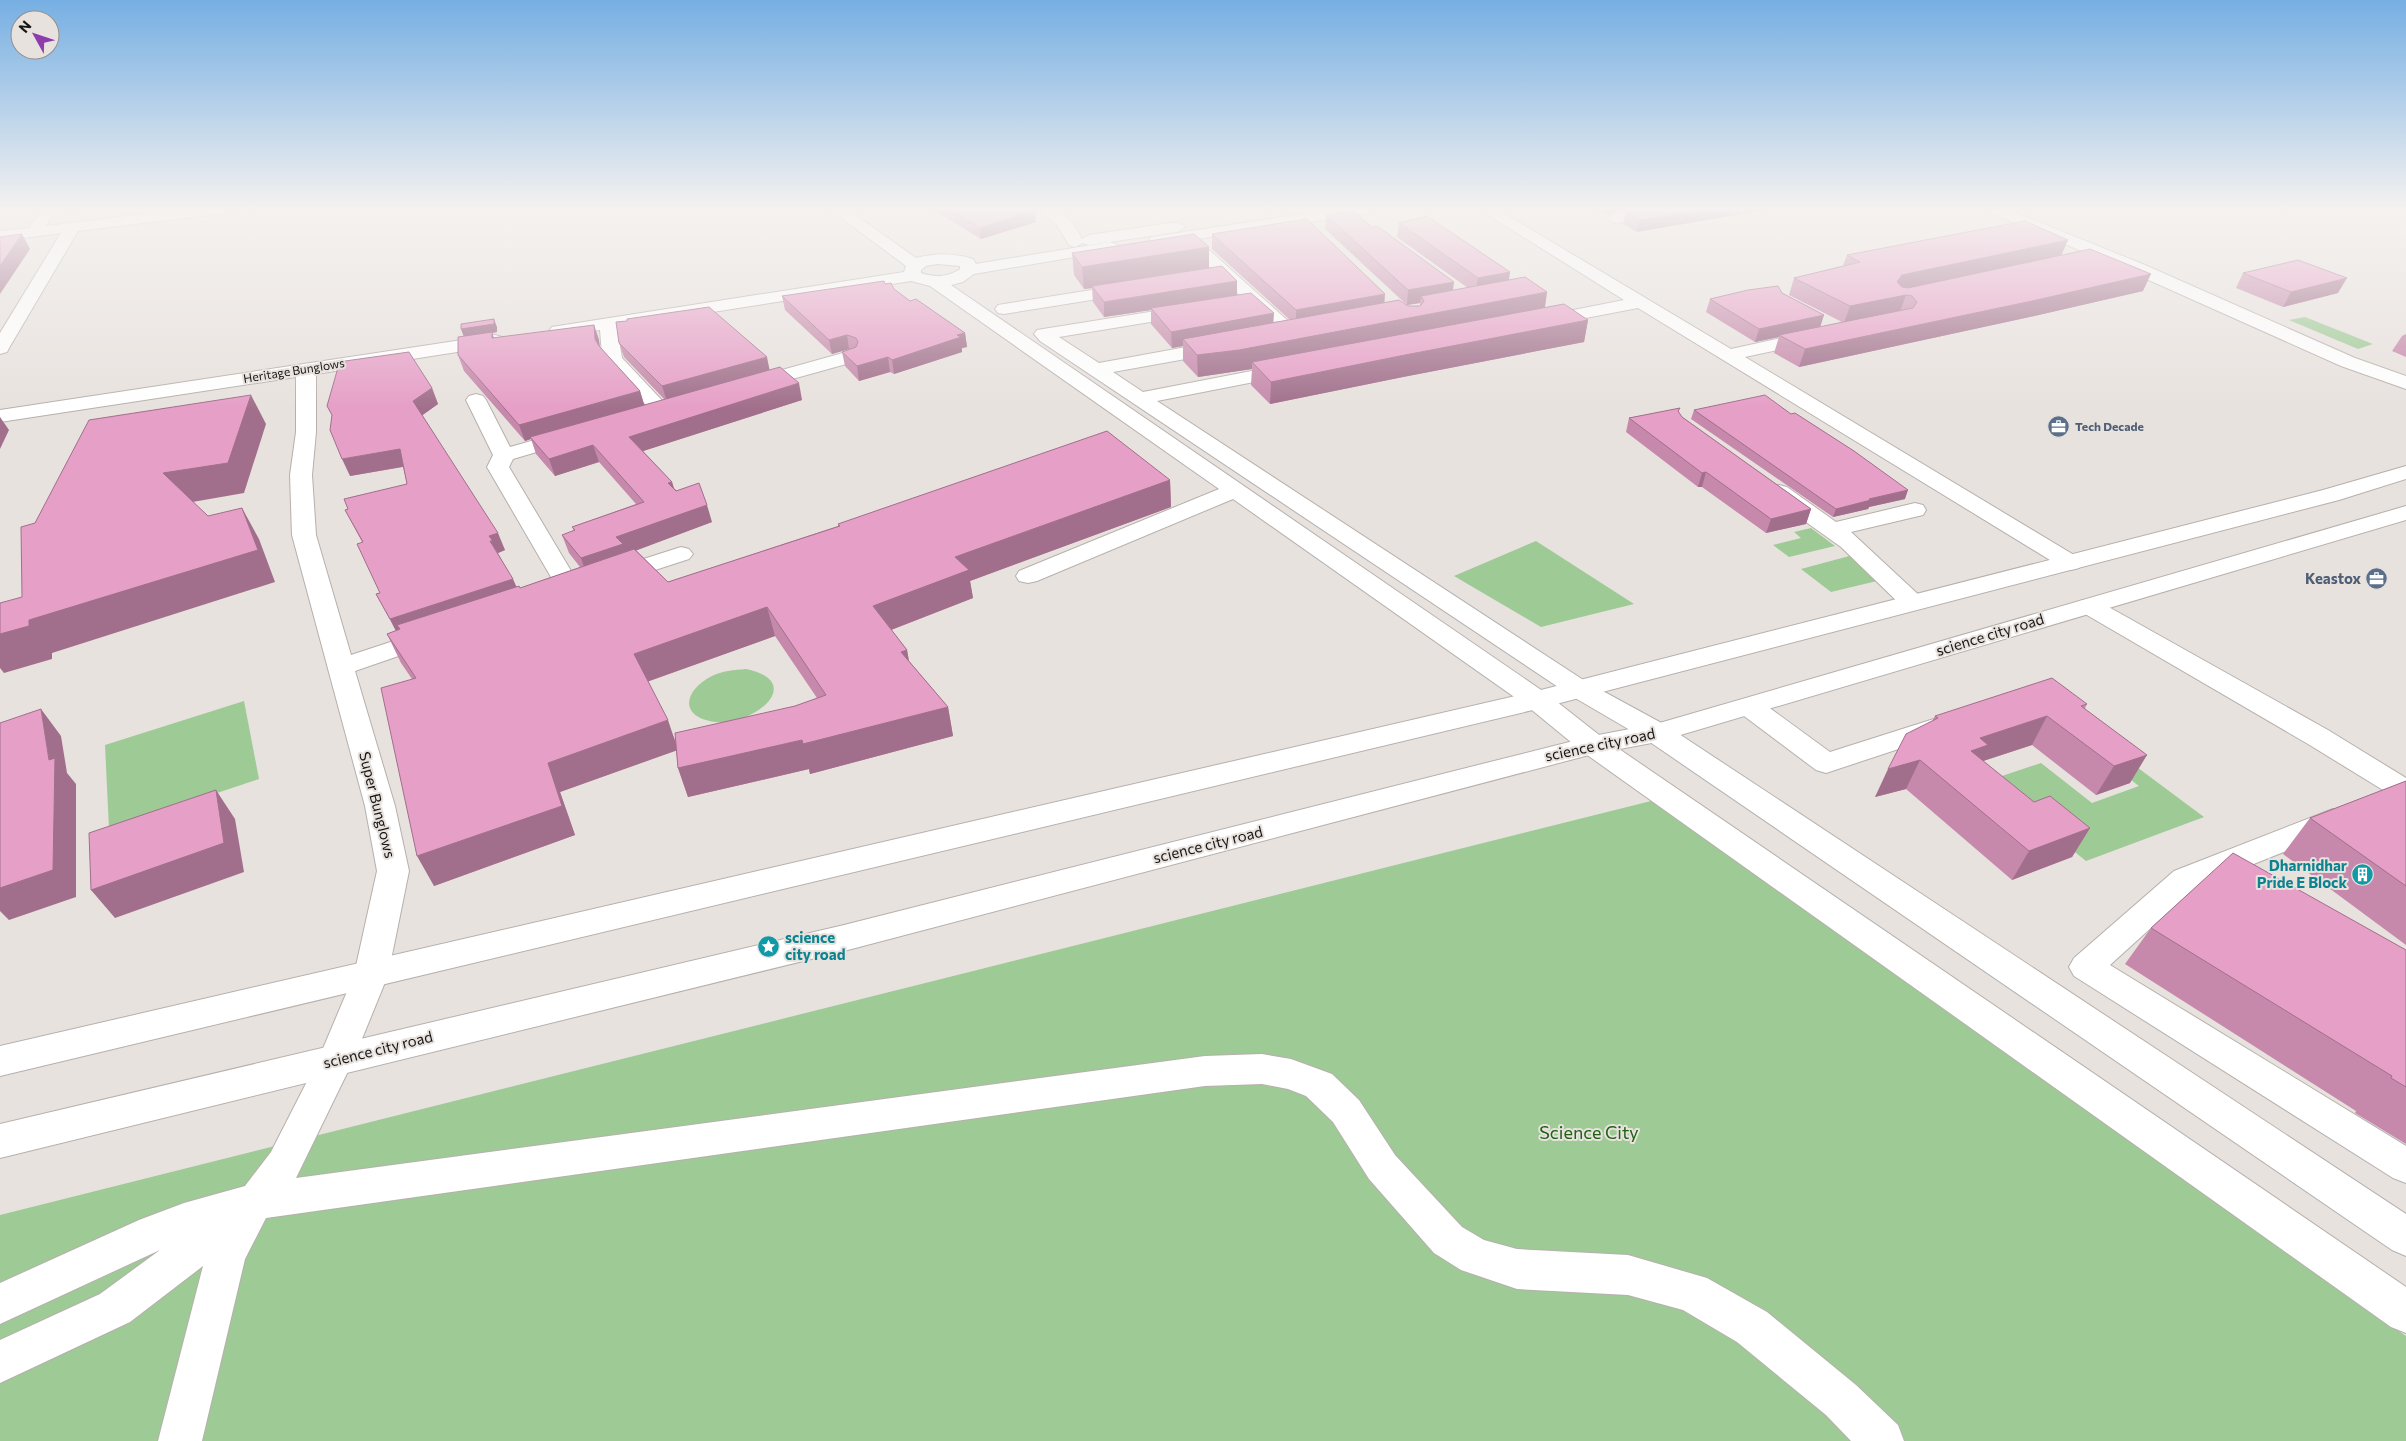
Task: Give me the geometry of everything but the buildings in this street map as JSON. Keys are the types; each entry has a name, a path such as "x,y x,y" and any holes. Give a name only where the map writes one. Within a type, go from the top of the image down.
{"street":[{"path":"0,348 44,275"},
{"path":"540,334 907,275"},
{"path":"947,275 1234,491 1538,700 1594,745 2406,1312"},
{"path":"949,275 1043,334 1579,689 1657,733 2406,1237"},
{"path":"1207,276 1212,275"},
{"path":"1228,275 1291,333"},
{"path":"1597,275 2070,563"},
{"path":"2151,275 2348,362 2406,383"},
{"path":"1004,309 1149,286"},
{"path":"1236,303 1255,300"},
{"path":"1527,324 1641,302"},
{"path":"1043,334 1207,308"},
{"path":"0,316 22,313"},
{"path":"608,323 611,354 614,360 662,410"},
{"path":"1271,337 1309,330"},
{"path":"1728,355 1832,333"},
{"name":"Heritage Bunglows","path":"0,416 511,338"},
{"path":"737,388 856,362 831,341"},
{"path":"1096,369 1232,344"},
{"path":"1140,398 1305,366"},
{"name":"Super Bunglows","path":"257,1201 284,1164 335,1061 371,975 393,871 380,806 304,535 301,475 306,432 306,370"},
{"path":"476,400 504,455"},
{"path":"587,431 504,455 498,467 562,594 681,554"},
{"path":"0,1061 1538,700 2331,495 2406,472"},
{"path":"1759,478 1858,550 1914,603"},
{"path":"1028,576 1234,491"},
{"path":"1832,530 1915,510"},
{"name":"science city road","path":"0,1141 863,933 1594,745 1657,733 2406,513"},
{"path":"2089,606 2318,737 2406,791"},
{"path":"341,667 450,631"},
{"path":"1750,707 1826,763 1968,717"},
{"path":"2406,816 2383,800 2185,879 2086,967 2406,1166"},
{"path":"0,1304 116,1249 221,1209 257,1201 1205,1071 1262,1069 1291,1074 1320,1085 1346,1111 1382,1167 1448,1240 1476,1256 1516,1270 1628,1275 1692,1292 1752,1327 1841,1400 1882,1441"},
{"path":"0,1362 115,1308 257,1201"},
{"path":"180,1441 226,1254 257,1201"}],"green space":[{"path":"2305,317 2373,344 2358,349 2289,320"},
{"path":"1811,528 1835,546 1789,557 1773,545 1801,538 1794,532"},
{"path":"1536,541 1634,604 1541,627 1454,576"},
{"path":"1853,555 1881,580 1831,592 1801,569"},
{"path":"746,669 764,675 773,683 773,693 768,702 757,711 744,718 729,722 715,722 695,715 690,709 691,695 695,688 703,682 720,673"},
{"path":"244,701 259,779 109,829 105,745"},
{"path":"2122,756 2204,817 2086,861 2029,815 1975,785 2041,763 2092,803 2139,786 2106,761"},
{"name":"Science City","path":"1651,801 2406,1336 2406,1441 0,1441 0,1215"}],"place":[{"name":"Tech Decade","path":"2059,427"},
{"name":"Keastox","path":"2377,579"},
{"name":"Dharnidhar Pride E Block","path":"2363,875"},
{"name":"science city road","path":"769,947"}]}
